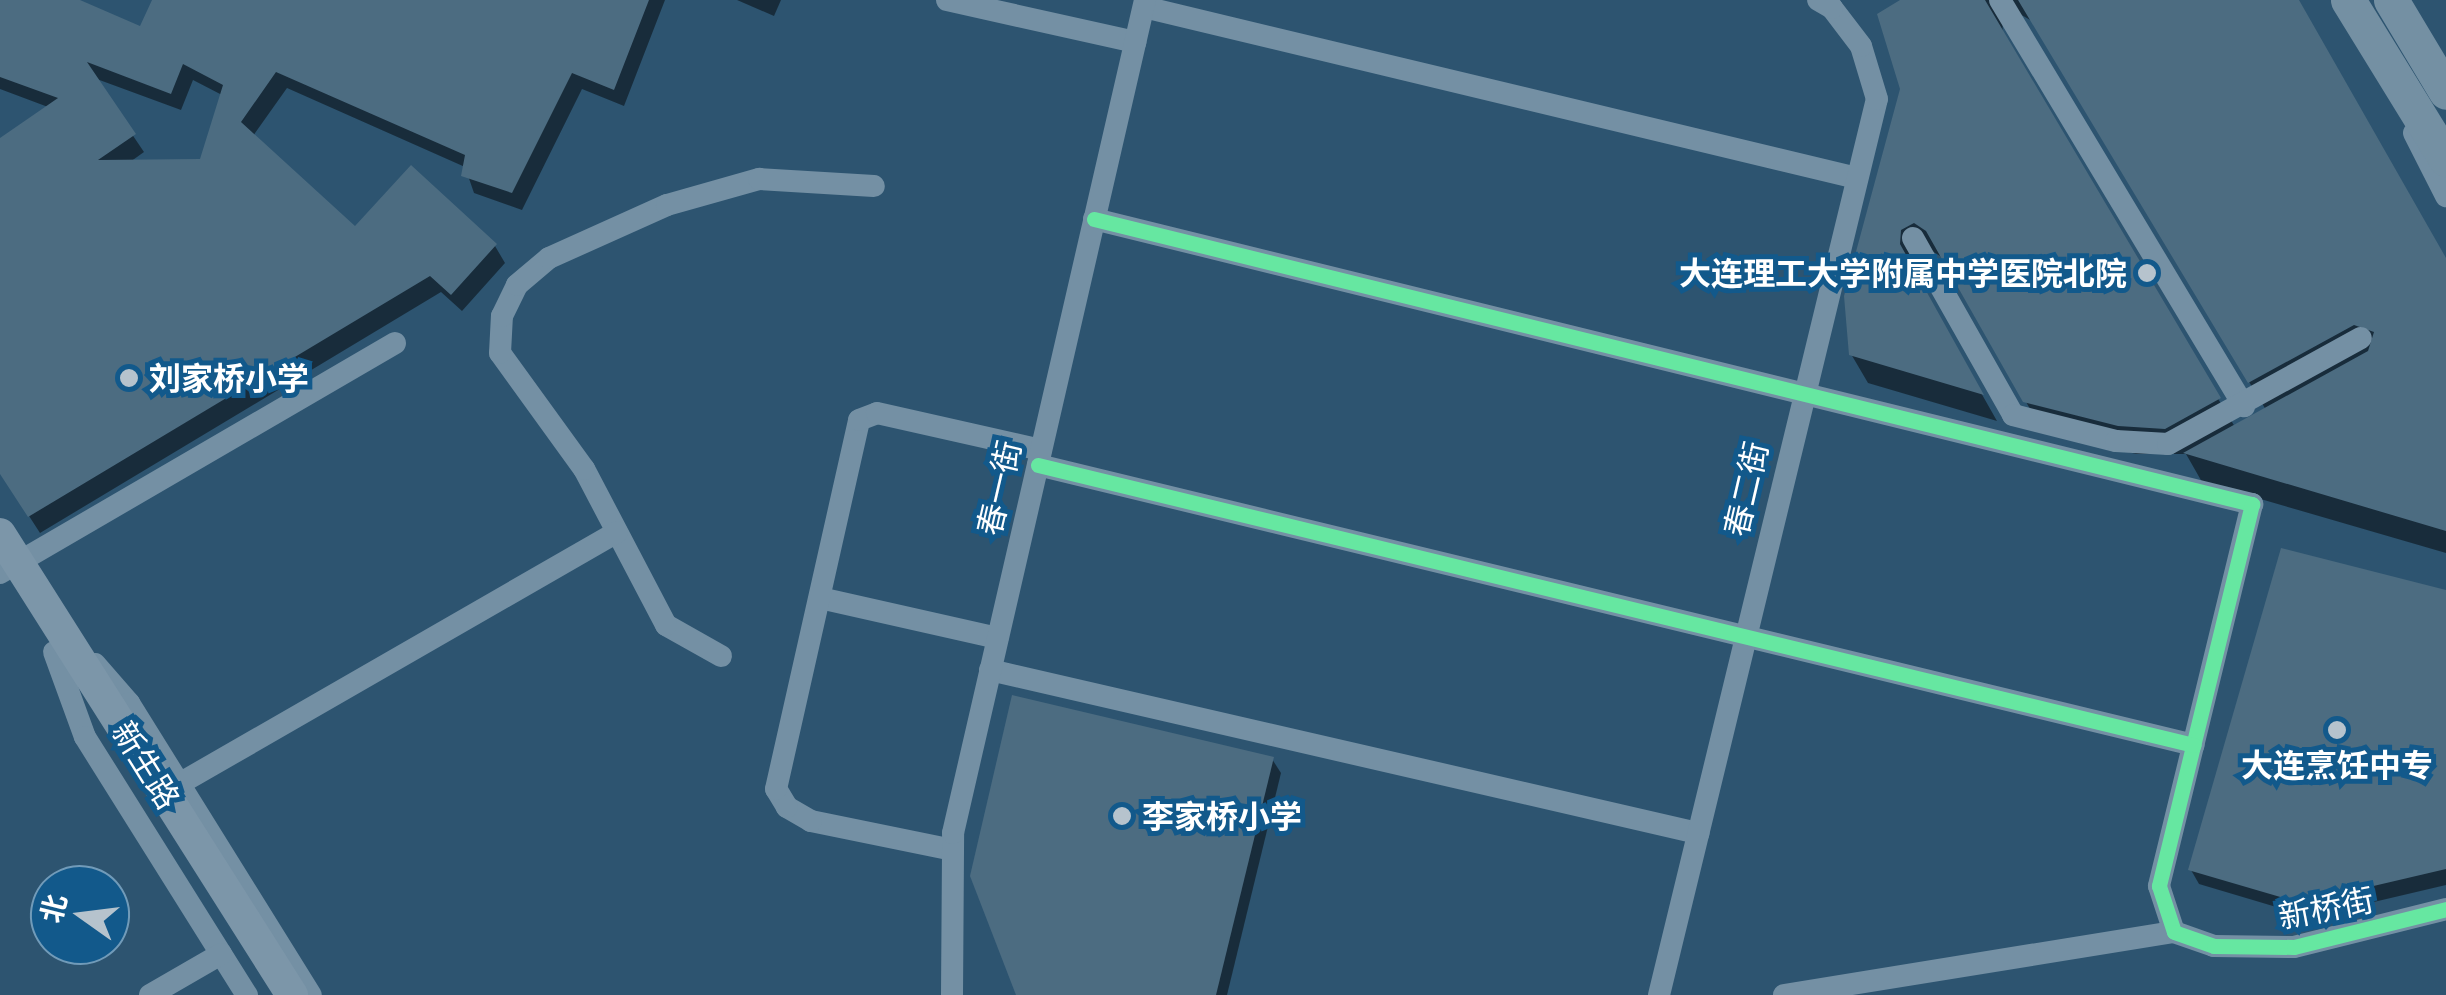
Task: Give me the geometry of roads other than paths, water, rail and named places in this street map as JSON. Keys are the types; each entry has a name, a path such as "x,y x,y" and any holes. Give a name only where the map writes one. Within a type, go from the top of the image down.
{"main road":[{"path":"2348,0 2446,159"},
{"path":"2390,0 2446,92"},
{"name":"新生路","path":"0,534 5,568 289,993"}],"street":[{"path":"947,0 1135,42"},
{"path":"2000,0 2244,406"},
{"path":"1144,3 1857,178"},
{"name":"春一街","path":"952,995 952,850 1144,3"},
{"name":"春二街","path":"1659,995 1877,99 1861,46 1834,3"},
{"path":"2396,77 2418,142 2446,196"},
{"path":"720,656 666,625 584,469 500,352 502,316 517,284 549,258 708,192 759,179 874,186"},
{"path":"1094,218 2252,504 2159,886 2174,932 1784,995"},
{"path":"1913,238 2014,414 2116,441 2168,444 2244,406 2361,338"},
{"path":"5,568 395,344"},
{"path":"952,850 811,821 788,806 776,789 859,420 877,413 1040,458 2194,745"},
{"path":"179,784 617,532"},
{"path":"820,598 998,638"},
{"path":"62,648 112,682 179,784 289,993"},
{"path":"62,648 85,737 247,995"},
{"path":"990,670 1698,833"},
{"name":"新桥街","path":"2174,932 2214,946 2294,947 2446,910"},
{"path":"150,995 221,954"}],"place":[{"name":"大连理工大学附属中学医院北院","path":"2147,273"},
{"name":"刘家桥小学","path":"129,378"},
{"name":"大连烹饪中专","path":"2337,730"},
{"name":"李家桥小学","path":"1122,816"}]}
